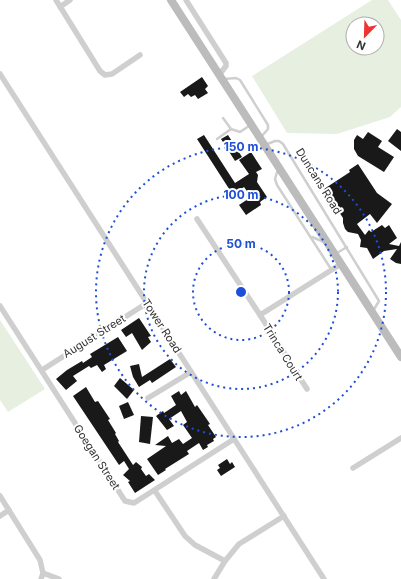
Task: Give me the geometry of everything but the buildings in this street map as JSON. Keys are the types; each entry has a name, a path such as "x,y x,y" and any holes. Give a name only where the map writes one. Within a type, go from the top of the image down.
{"main road":[{"path":"171,0 401,357"}],"street":[{"path":"56,0 100,71 105,75 112,74 140,55"},
{"path":"60,7 70,0"},
{"path":"186,0 226,63 221,77"},
{"name":"Tower Road","path":"0,74 324,579"},
{"name":"Trinca Court","path":"197,219 307,389"},
{"path":"260,315 341,264"},
{"name":"August Street","path":"42,370 147,303"},
{"name":"Goegan Street","path":"0,306 125,501 134,503 234,440"},
{"path":"148,398 191,372"},
{"path":"353,468 401,438"},
{"path":"155,491 185,536 195,544 225,561"},
{"path":"0,496 40,560 43,573 41,579"},
{"path":"0,516 9,510"},
{"path":"214,579 225,561 239,544 284,516"},
{"path":"43,573 59,579"}],"lane":[{"path":"221,77 236,78 240,80 268,126 268,129 260,138"},
{"path":"223,118 231,129 240,132 252,125"},
{"path":"217,139 231,129"},
{"name":"Duncans Road","path":"265,146 275,141 279,141 283,144 379,301 372,312"},
{"path":"278,167 275,182 332,269"},
{"path":"309,234 316,240 328,244"},
{"path":"335,254 347,247"}],"shaded area":[{"path":"372,0 388,0 401,20 401,107 390,117 337,134 287,133 252,76 345,17 345,56 385,56 385,16 347,16"},
{"path":"0,320 45,389 8,412 0,400"}]}
